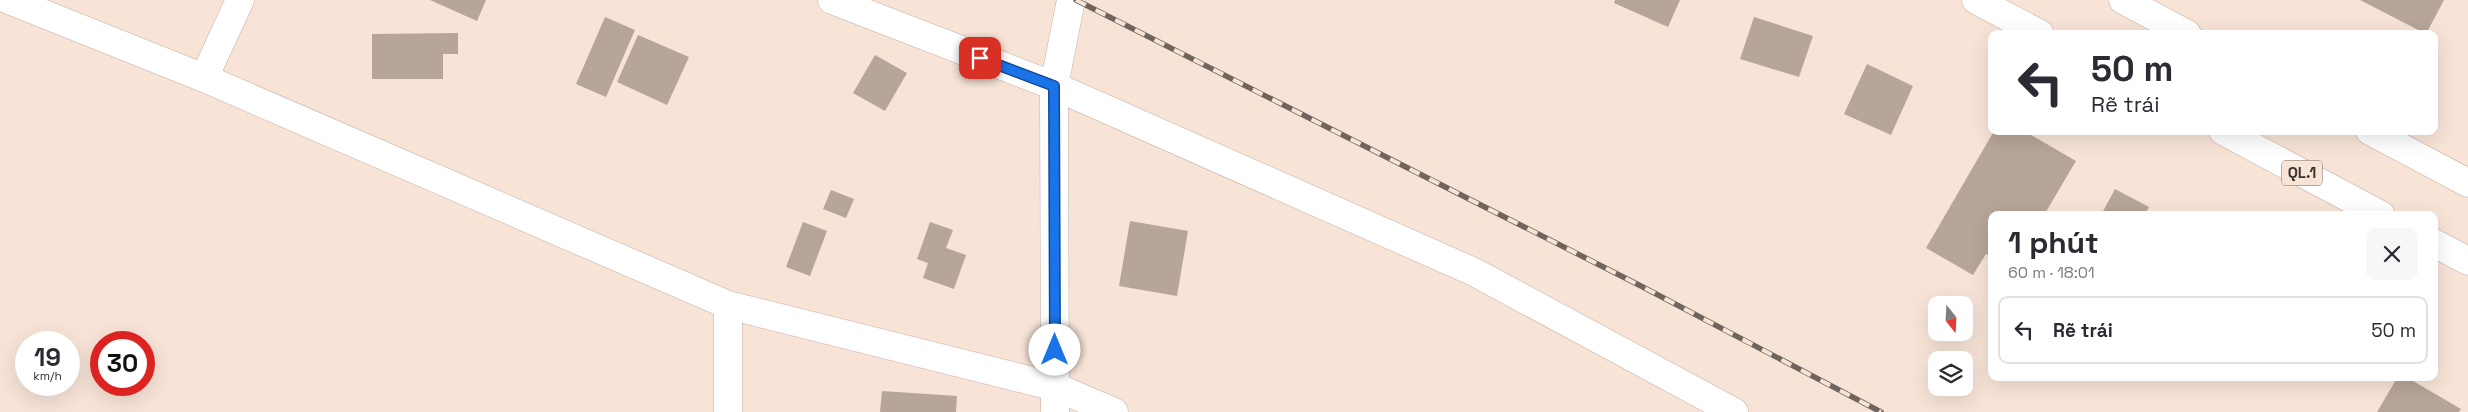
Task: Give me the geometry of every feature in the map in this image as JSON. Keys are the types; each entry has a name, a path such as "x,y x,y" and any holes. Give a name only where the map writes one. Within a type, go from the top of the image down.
{"main road":[{"path":"10,0 204,78 728,305 1055,400 1114,412"},
{"path":"204,78 240,0"},
{"path":"832,0 1054,86 1474,272 1734,412"},
{"path":"1055,400 1054,86 1071,0"},
{"path":"1976,0 2032,30"},
{"path":"2123,0 2179,30"},
{"name":"QL.1","path":"2231,135 2373,211"},
{"path":"2378,135 2468,183"},
{"path":"2438,245 2468,261"},
{"path":"728,305 728,412"}],"building":[{"path":"430,0 486,0 477,21"},
{"path":"1615,0 1680,0 1668,27 1614,3"},
{"path":"2360,0 2444,0 2428,30 2418,30"},
{"path":"605,17 635,30 606,97 576,84"},
{"path":"1754,17 1813,36 1799,77 1740,59"},
{"path":"458,33 458,54 443,54 443,79 372,79 372,34"},
{"path":"638,35 689,57 667,105 617,82"},
{"path":"875,55 907,73 885,111 853,93"},
{"path":"1867,64 1913,86 1891,135 1844,114"},
{"path":"1992,135 2031,135 2076,161 2046,211 1988,211 1988,255 1986,254 1973,275 1926,248"},
{"path":"2115,189 2149,207 2147,211 2103,211"},
{"path":"831,190 854,199 846,218 823,209"},
{"path":"1130,221 1188,231 1177,296 1119,286"},
{"path":"803,222 827,231 810,276 786,267"},
{"path":"930,222 953,230 946,248 966,255 954,289 923,278 928,263 917,259"},
{"path":"2395,381 2413,381 2461,409 2459,412 2377,412"},
{"path":"882,391 957,396 956,412 880,412"}],"railway":[{"path":"1076,0 1639,285 1881,412"}],"route":[{"path":"980,58 1054,86 1055,350"}]}
